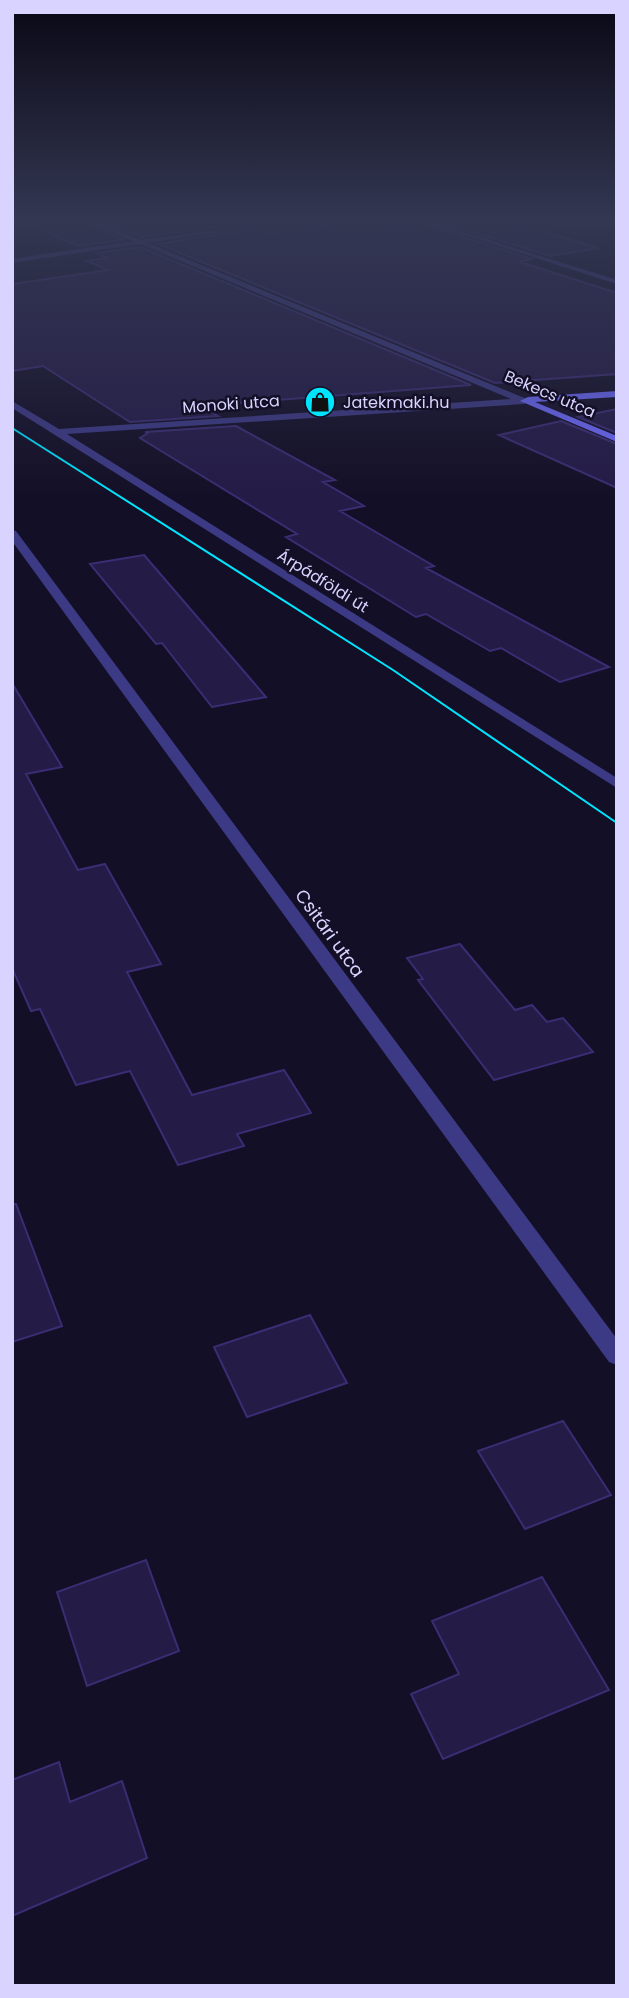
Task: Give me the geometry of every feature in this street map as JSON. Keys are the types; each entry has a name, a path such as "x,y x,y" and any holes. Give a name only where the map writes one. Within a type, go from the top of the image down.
{"street":[{"name":"Bekecs utca","path":"307,311 617,439"},
{"name":"Monoki utca","path":"58,432 617,394"},
{"name":"Árpádföldi út","path":"12,404 617,784"},
{"name":"Csitári utca","path":"12,533 617,1356"}],"building":[{"path":"12,311 294,311 471,385 200,406 218,416 130,422 43,366 12,371"},
{"path":"321,311 617,311 617,374 495,383"},
{"path":"617,409 617,433 578,417"},
{"path":"561,421 617,444 617,488 499,435"},
{"path":"236,426 335,480 323,482 364,506 340,511 434,566 426,568 609,667 560,682 501,648 490,651 426,614 416,617 286,537 297,534 140,438 148,433 145,432"},
{"path":"144,555 266,697 212,707 162,643 156,644 90,564"},
{"path":"12,683 62,767 26,774 78,870 105,864 161,964 127,972 192,1095 284,1070 311,1113 237,1134 244,1146 178,1165 130,1071 76,1085 40,1009 31,1011 12,968"},
{"path":"460,944 515,1010 532,1005 547,1022 563,1018 593,1052 494,1080 418,980 423,979 407,958"},
{"path":"12,1204 16,1204 62,1326 12,1342"},
{"path":"310,1315 347,1383 247,1417 214,1347"},
{"path":"563,1421 611,1495 525,1529 478,1451"},
{"path":"146,1560 179,1651 87,1686 57,1592"},
{"path":"542,1577 609,1690 443,1759 411,1694 459,1674 432,1621"},
{"path":"59,1762 70,1802 122,1781 147,1858 12,1916 12,1780"}],"tram line":[{"path":"12,428 393,670 617,823"}],"place":[{"name":"Jatekmaki.hu","path":"320,402"}]}
